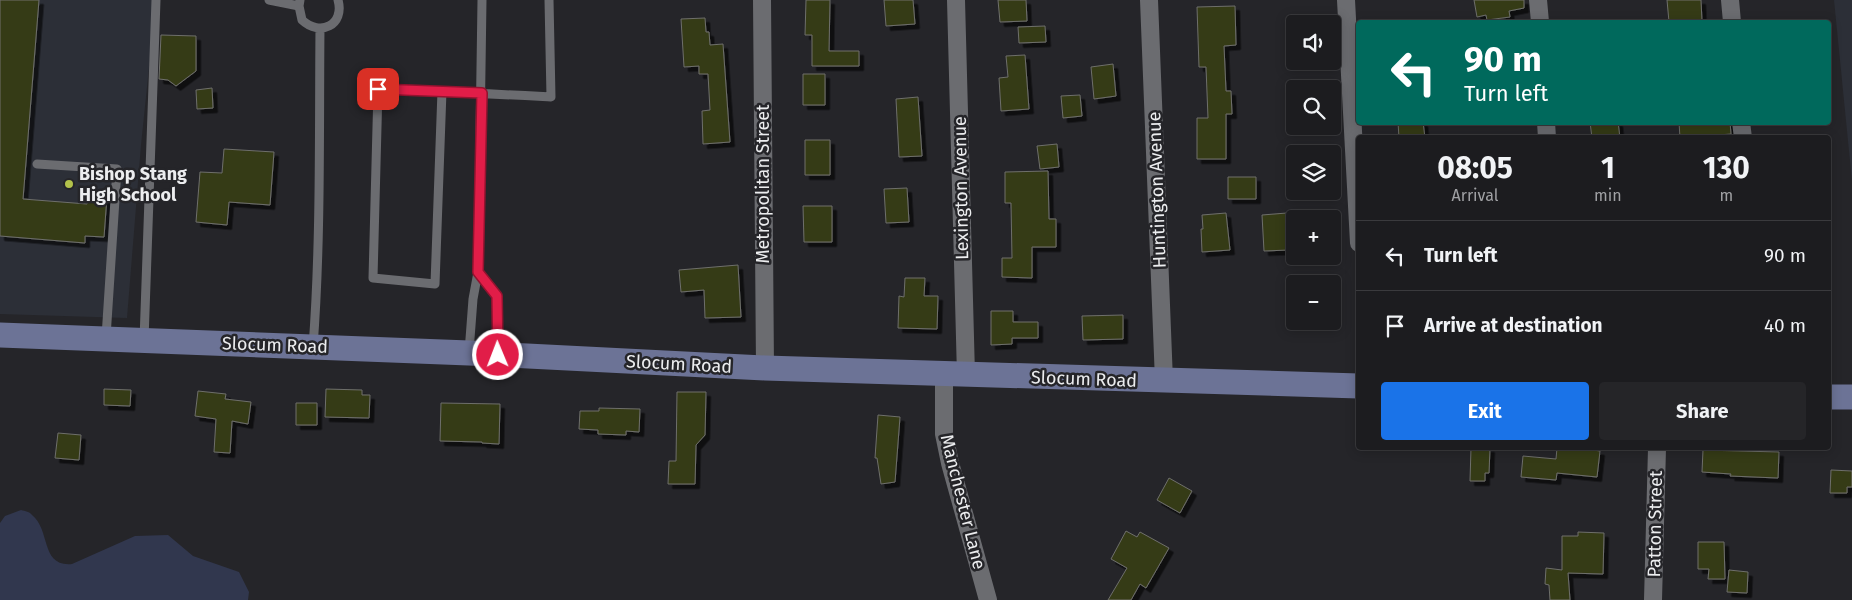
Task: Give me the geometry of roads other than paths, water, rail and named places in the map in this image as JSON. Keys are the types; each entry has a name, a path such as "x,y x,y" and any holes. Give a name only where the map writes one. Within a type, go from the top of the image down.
{"main road":[{"name":"Slocum Road","path":"0,335 469,353 765,368 1356,386"},
{"path":"1831,397 1852,398"}],"street":[{"name":"Metropolitan Street","path":"762,0 765,368"},
{"name":"Lexington Avenue","path":"955,374 956,0"},
{"name":"Huntington Avenue","path":"1149,0 1164,381"},
{"path":"1346,0 1356,187"},
{"path":"1538,0 1540,20"},
{"path":"1730,0 1732,20"},
{"name":"Manchester Lane","path":"955,374 944,434 950,463 988,600"},
{"name":"Patton Street","path":"1653,600 1657,450"}],"lane":[{"path":"144,340 156,0"},
{"path":"269,0 299,3 302,20 313,28 327,27 337,19 340,0"},
{"path":"469,353 478,272 482,0"},
{"path":"442,92 435,284 372,278 378,89 551,97 550,0"},
{"path":"313,347 319,194 320,28"},
{"path":"37,164 117,169 106,339"},
{"path":"478,272 497,296 498,355"}],"place":[{"name":"Bishop Stang High School","path":"69,184"}]}
